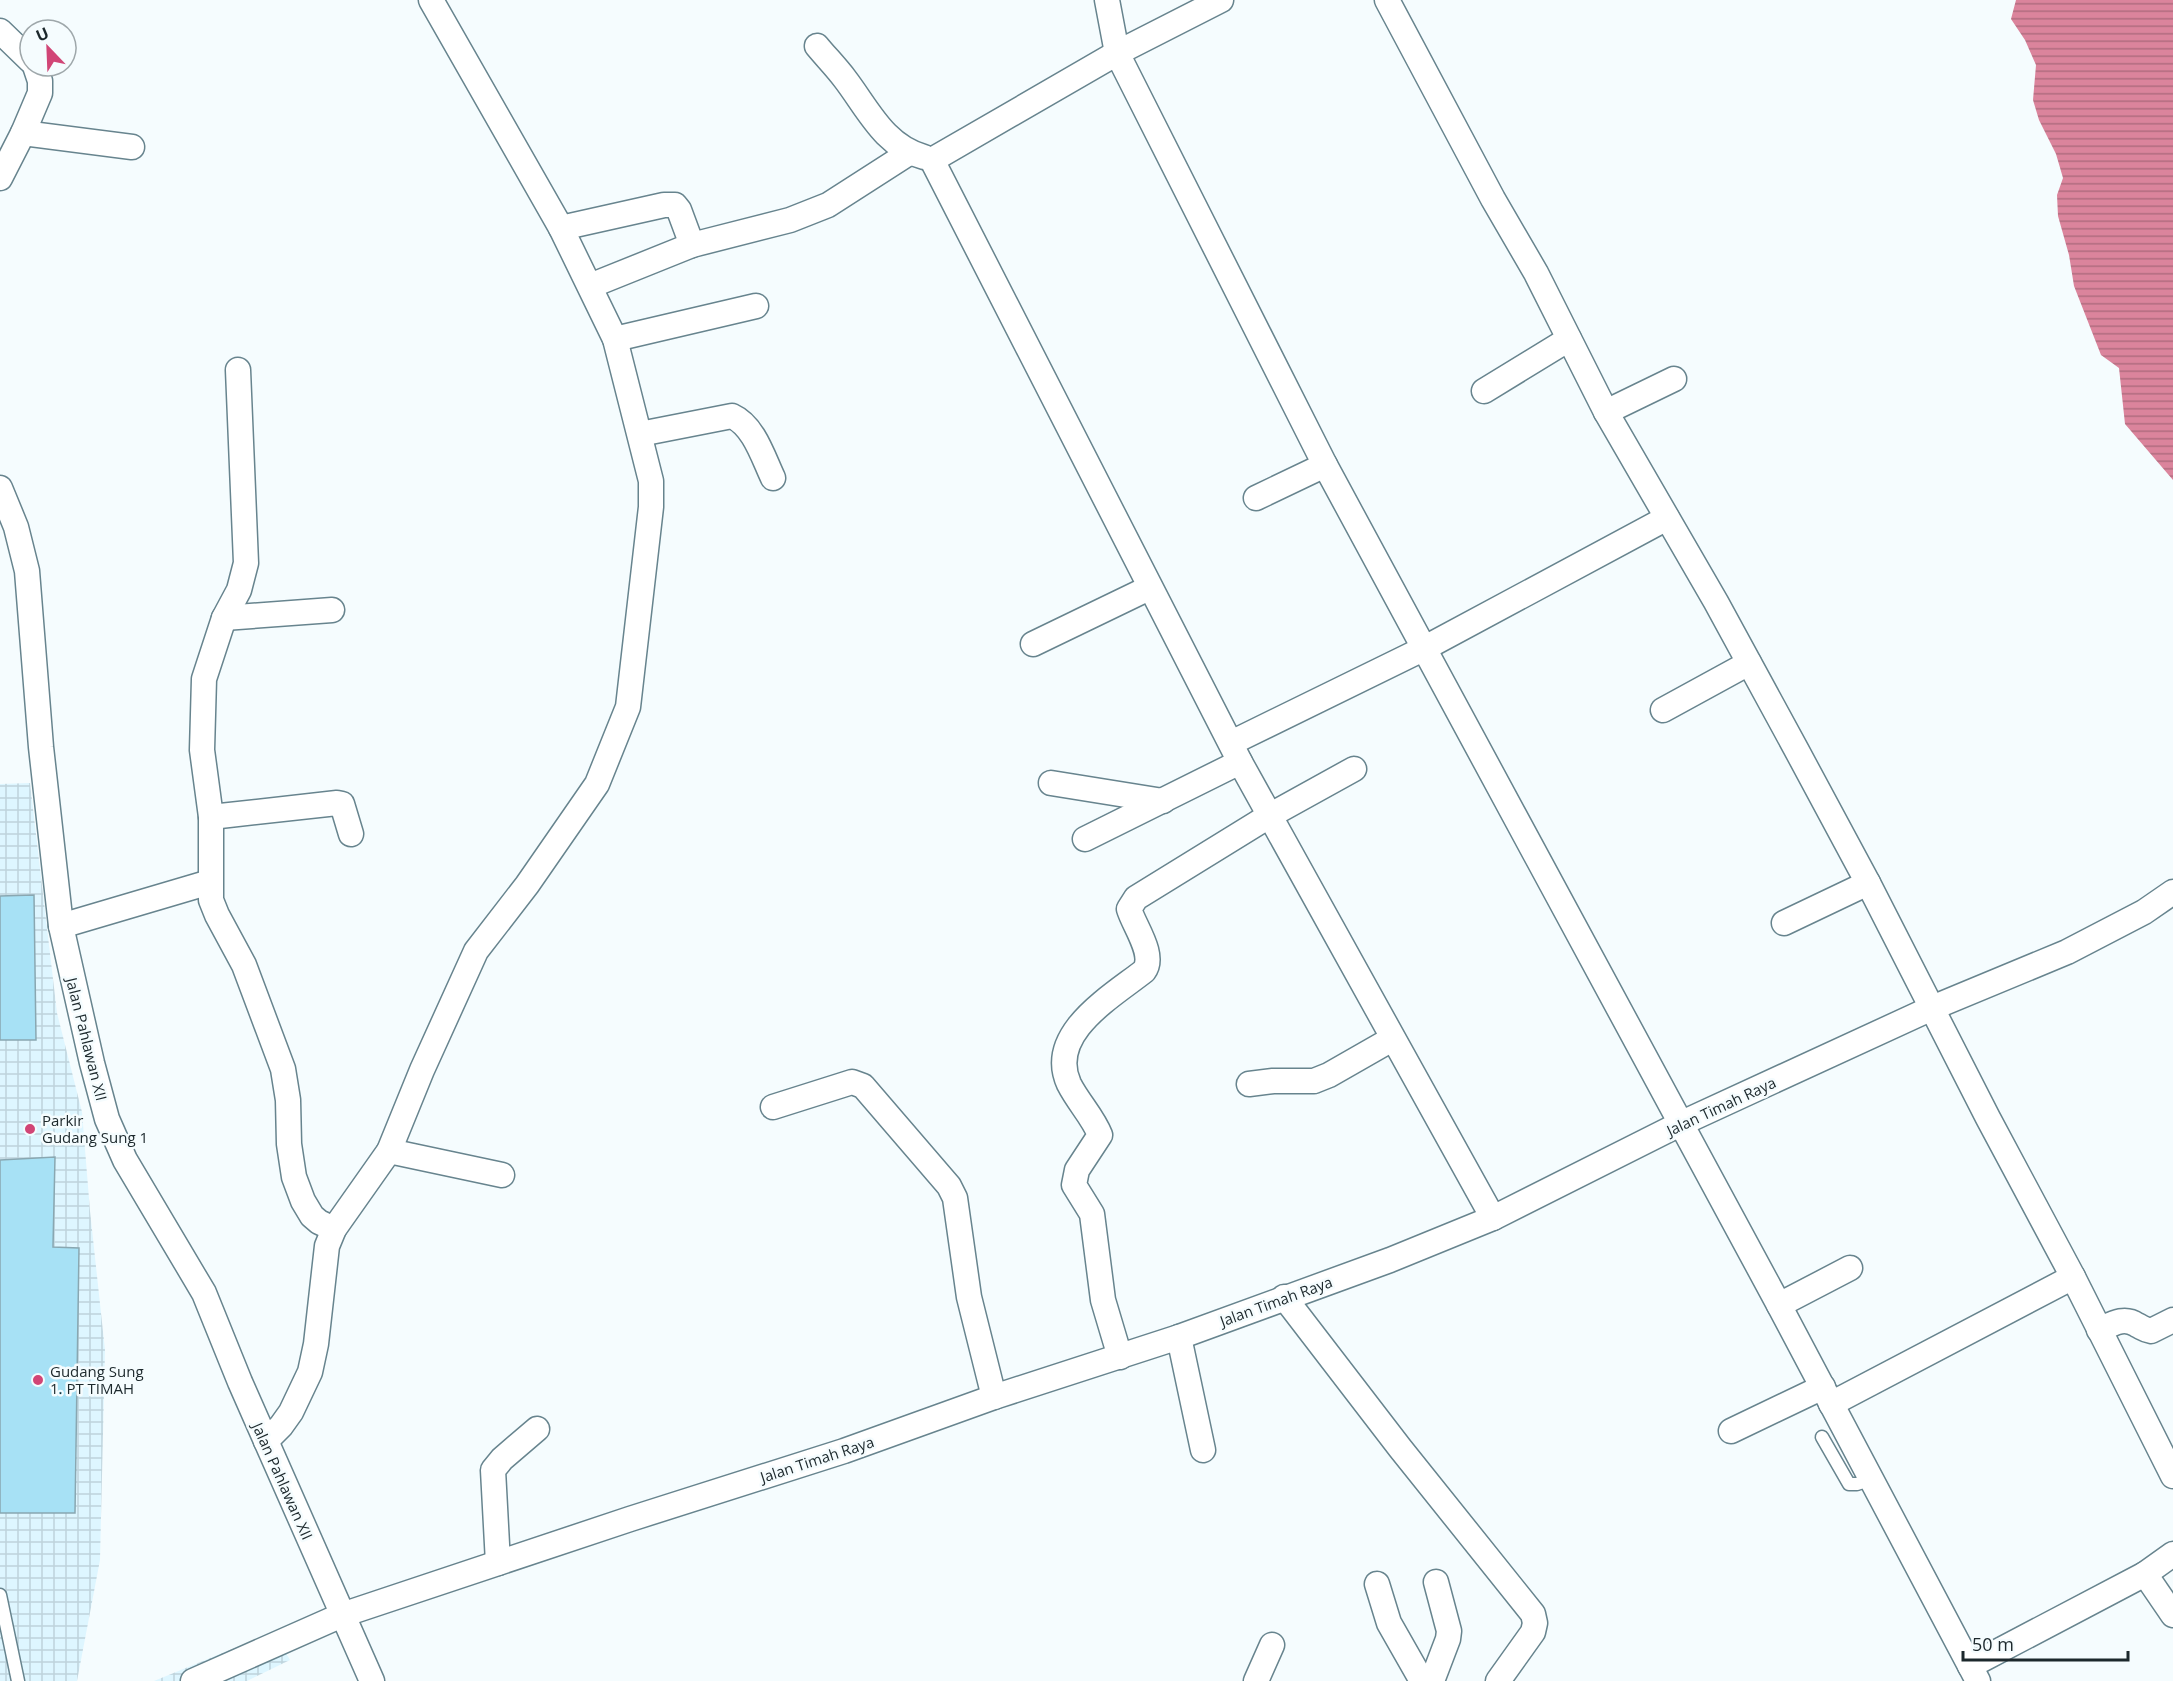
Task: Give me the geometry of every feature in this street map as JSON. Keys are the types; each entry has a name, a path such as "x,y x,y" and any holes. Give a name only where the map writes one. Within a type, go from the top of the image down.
{"street":[{"path":"266,1441 291,1412 310,1372 316,1344 327,1246 334,1229 388,1151 476,951 527,885 597,784 628,707 651,507 651,481 615,339 561,228 431,0"},
{"path":"1107,0 1117,53 1325,465 1779,1305 1974,1674 2145,1574 2173,1554"},
{"path":"590,286 692,245 790,220 828,205 1221,0"},
{"path":"1387,0 1493,199 1536,273 1606,412 1749,663 1868,883 1988,1118 2073,1277 2173,1476"},
{"path":"0,31 18,48"},
{"path":"817,46 845,78 884,133 920,156 1235,753 1392,1040 1493,1218"},
{"path":"0,178 40,93 39,78"},
{"path":"23,133 132,147"},
{"path":"561,228 664,205 675,205 692,245"},
{"path":"615,339 756,306"},
{"path":"1484,391 1569,339"},
{"path":"238,370 246,563 239,590 224,618 204,679 202,750 211,817 211,900 244,965 283,1069 288,1100 289,1144 297,1185 312,1216 334,1229"},
{"path":"1606,412 1674,379"},
{"path":"640,434 732,416 743,421 750,430 773,478"},
{"path":"1256,498 1325,465"},
{"name":"Jalan Pahlawan XII","path":"0,488 16,527 27,571 41,747 61,926 107,1119 130,1171 204,1293 266,1441 372,1681"},
{"path":"1085,839 1163,801 1235,753 1667,518"},
{"path":"1033,644 1149,588"},
{"path":"224,618 332,610"},
{"path":"1663,710 1749,663"},
{"path":"1120,1357 1103,1300 1092,1214 1074,1185 1077,1170 1100,1135 1069,1083 1065,1065 1068,1041 1090,1014 1148,966 1147,952 1130,913 1132,902 1269,816 1354,769"},
{"path":"1051,783 1163,801"},
{"path":"211,817 337,803 342,804 344,808 351,834"},
{"path":"61,926 210,882"},
{"path":"1784,923 1868,883"},
{"name":"Jalan Timah Raya","path":"193,1681 342,1615 844,1451 994,1397 1179,1337 1390,1260 1493,1218 1680,1124 1932,1008 2067,952 2144,912 2173,892"},
{"path":"1249,1084 1273,1081 1314,1081 1392,1040"},
{"path":"773,1107 852,1082 857,1083 863,1086 949,1186 955,1198 969,1297 994,1397"},
{"path":"388,1151 502,1175"},
{"path":"1779,1305 1850,1268"},
{"path":"1731,1431 1827,1395 2073,1277"},
{"path":"1284,1297 1400,1448 1533,1614 1535,1623 1533,1632 1498,1681"},
{"path":"2099,1330 2131,1321 2151,1331 2173,1320"},
{"path":"1179,1337 1203,1450"},
{"path":"498,1563 493,1470 502,1459 537,1429"},
{"path":"2145,1574 2173,1615"},
{"path":"1432,1681 1448,1639 1449,1630 1436,1582"},
{"path":"1377,1584 1389,1623 1422,1681"},
{"path":"1256,1681 1272,1645"}],"lane":[{"path":"1822,1437 1849,1484 1872,1479"},
{"path":"0,1595 18,1681"}],"shaded area":[{"path":"2016,0 2173,0 2173,480 2125,424 2119,368 2101,355 2074,286 2069,255 2058,216 2057,195 2063,178 2056,154 2039,120 2033,100 2036,65 2025,40 2011,19"},
{"path":"30,783 57,1013 82,1112 105,1350 100,1560 77,1681 0,1681 0,784"},
{"path":"274,1632 290,1660 247,1681 154,1681"}],"building":[{"path":"34,895 36,1040 0,1040 0,896"},
{"name":"Gudang Sung 1. PT TIMAH","path":"55,1157 53,1247 79,1248 75,1513 0,1513 0,1160"}],"place":[{"name":"Parkir Gudang Sung 1","path":"30,1129"},
{"name":"Gudang Sung 1. PT TIMAH","path":"38,1380"}]}
